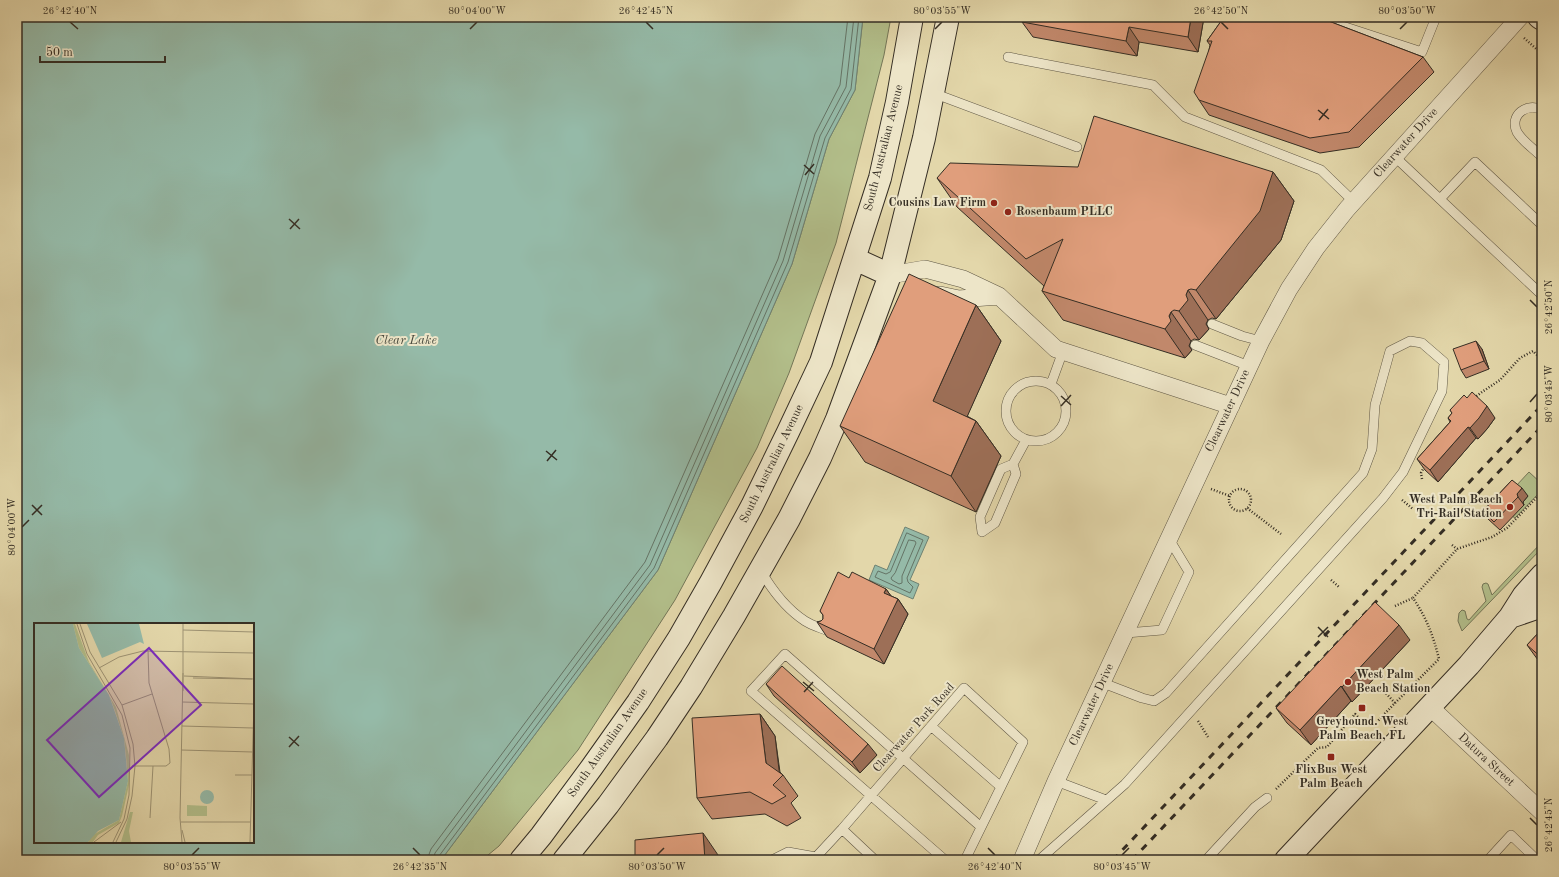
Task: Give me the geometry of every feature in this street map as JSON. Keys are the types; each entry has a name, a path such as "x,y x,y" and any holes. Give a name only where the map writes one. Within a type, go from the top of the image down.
{"main road":[{"name":"South Australian Avenue","path":"521,860 541,836 592,767 638,702 679,638 752,506 821,362 880,178 897,102 912,17"},
{"path":"564,860 608,805 666,725 727,629 789,519 820,458 845,397 890,275 924,138 948,17"},
{"path":"855,259 890,275"},
{"path":"1286,860 1469,666 1510,617 1524,595 1542,575"},
{"path":"1510,617 1542,606"}],"street":[{"name":"Clearwater Drive","path":"1022,860 1056,782 1230,406 1261,341 1289,289 1316,248 1353,201 1520,17"},
{"path":"890,275 925,269 963,279 999,296 1056,349 1230,406"},
{"path":"890,275 918,289 959,299 999,296"},
{"name":"Datura Street","path":"1430,707 1542,812"}],"lane":[{"path":"1328,22 1422,52 1436,17"},
{"path":"1008,57 1153,86 1185,117 1321,170 1353,201"},
{"path":"933,93 1077,148"},
{"path":"1542,110 1532,107 1526,108 1518,116 1516,127 1521,136 1542,157"},
{"path":"1394,156 1542,295"},
{"path":"1440,199 1475,162 1542,225"},
{"path":"1212,324 1242,336 1261,341"},
{"path":"1039,860 1125,784 1383,498 1403,472 1442,391 1444,362 1422,342 1410,341 1390,351 1375,405 1372,449 1363,473 1166,693 1154,701 1103,683"},
{"path":"1195,345 1249,366"},
{"path":"1050,384 1063,351"},
{"path":"1031,381 1041,381 1050,384 1058,390 1063,399 1066,408 1065,418 1061,427 1046,439 1036,441 1026,440 1011,428 1005,409 1007,399 1013,390 1021,384 1031,381"},
{"path":"1013,464 1016,474 995,523 982,532 980,517 988,496 1001,469 1013,464 1026,440"},
{"path":"988,496 1004,503"},
{"path":"1126,633 1162,630 1189,572 1169,539"},
{"path":"760,569 773,591 783,603 805,621 828,631"},
{"path":"945,860 751,691 785,654 981,827"},
{"name":"Clearwater Park Road","path":"816,858 964,688 1023,742 965,860"},
{"path":"931,726 1001,787"},
{"path":"1056,782 1106,800"},
{"path":"1206,860 1255,807 1267,798"},
{"path":"842,829 875,860"},
{"path":"1488,860 1511,835 1537,860"},
{"path":"772,860 788,852 816,858"}],"path":[{"path":"1528,41 1542,54"},
{"path":"1470,402 1500,380 1520,358 1533,351 1542,360"},
{"path":"1422,479 1421,473 1426,463"},
{"path":"1211,489 1230,496"},
{"path":"1244,490 1248,492 1251,498 1250,505 1247,508 1241,511 1234,509 1230,504 1230,496 1234,491 1244,490"},
{"path":"1395,606 1413,598 1457,549 1492,536 1507,528 1542,492"},
{"path":"1402,500 1413,509"},
{"path":"1247,508 1281,534"},
{"path":"1509,517 1514,521"},
{"path":"1452,545 1457,549"},
{"path":"1331,580 1339,587"},
{"path":"1267,798 1318,748 1327,747 1355,714 1366,725 1374,725 1439,659 1433,635 1413,598"},
{"path":"1380,687 1395,702"},
{"path":"1196,719 1208,737"}],"shaded area":[{"path":"863,17 891,17 884,55 836,243 789,373 757,448 675,600 578,750 499,846 482,860 441,860 658,570 792,264 829,139 855,90"},
{"path":"1529,472 1542,484 1542,490 1515,518 1512,516 1523,505 1522,502 1528,496 1516,486"},
{"path":"1542,542 1542,548 1462,631 1458,621 1459,613 1462,610 1465,611 1467,619 1469,620 1486,601 1482,587 1483,584 1488,584 1492,595"}],"water":[{"name":"Clear Lake","path":"17,17 863,17 855,90 829,139 792,264 658,570 441,860 17,860"},
{"path":"905,527 929,537 910,580 919,584 913,599 869,580 875,565 887,570"}],"building":[{"path":"1023,17 1191,17 1188,37 1129,27 1126,41 1022,22"},
{"path":"1224,17 1318,17 1423,57 1349,132 1310,138 1199,100 1194,92 1212,41 1207,41"},
{"path":"1094,116 1273,172 1260,211 1196,290 1188,290 1186,295 1188,300 1179,311 1174,310 1171,312 1169,316 1171,321 1165,329 1042,291 1063,239 1026,259 937,178 950,163 1078,167"},
{"path":"909,274 976,305 933,401 976,421 951,476 840,426"},
{"path":"1476,341 1484,361 1461,370 1453,349"},
{"path":"1472,392 1487,406 1479,418 1470,428 1468,427 1430,470 1417,459 1451,421 1448,418 1452,413 1450,410 1464,395 1467,398"},
{"path":"1512,480 1522,488 1517,494 1518,497 1494,522 1483,511"},
{"path":"838,572 849,578 852,572 886,589 884,593 898,599 874,649 817,622 823,619 823,615 820,611"},
{"path":"1375,602 1399,625 1300,730 1276,708"},
{"path":"1542,629 1542,658 1527,645"},
{"path":"782,666 868,744 852,762 766,684"},
{"path":"760,714 766,763 783,775 773,785 786,796 772,804 750,792 697,798 692,718"},
{"path":"703,833 705,860 635,860 635,840"}],"railway":[{"path":"1113,860 1542,405"},
{"path":"1132,860 1542,426"}],"place":[{"name":"Cousins Law Firm","path":"994,203"},
{"name":"Rosenbaum PLLC","path":"1008,212"},
{"name":"West Palm Beach Tri-Rail Station","path":"1510,507"},
{"name":"West Palm Beach Station","path":"1348,682"},
{"name":"Greyhound. West Palm Beach, FL","path":"1362,708"},
{"name":"FlixBus West Palm Beach","path":"1331,757"}]}
